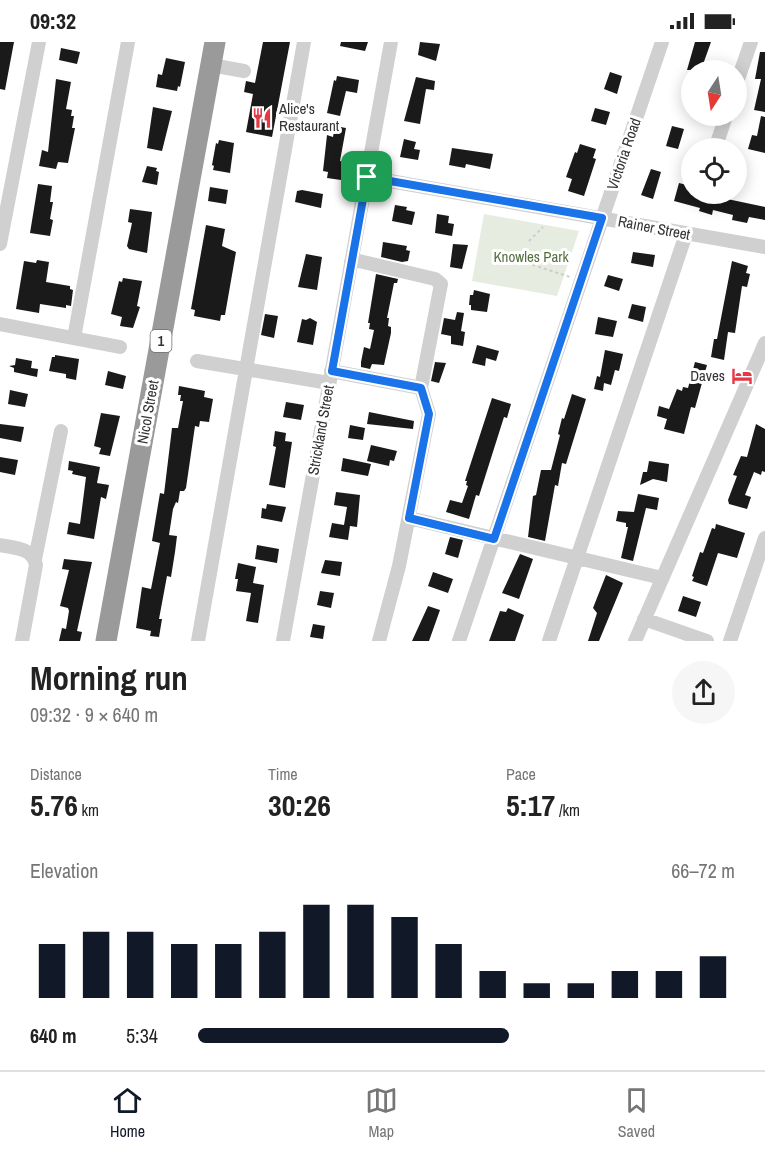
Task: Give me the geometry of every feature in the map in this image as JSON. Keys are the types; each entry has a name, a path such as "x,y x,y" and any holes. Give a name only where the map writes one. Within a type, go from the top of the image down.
{"highway":[{"name":"Nicol Street","path":"106,641 215,42"}],"street":[{"path":"0,244 39,42"},
{"path":"74,338 128,42"},
{"path":"198,641 304,42"},
{"name":"Strickland Street","path":"283,641 391,42"},
{"name":"Victoria Road","path":"459,641 662,42"},
{"path":"745,60 751,42"},
{"path":"211,64 244,71"},
{"name":"Rainer Street","path":"367,177 765,247"},
{"path":"549,641 686,234"},
{"path":"351,262 435,279 441,285 421,388 429,414 399,566 379,641"},
{"path":"0,324 120,347"},
{"path":"634,641 765,343"},
{"path":"196,361 246,369 421,388"},
{"path":"22,641 36,565 35,559 61,431"},
{"path":"409,518 662,578"},
{"path":"730,641 765,538"},
{"path":"0,545 25,550 35,559"},
{"path":"644,619 707,641"}],"path":[{"path":"529,241 543,227"},
{"path":"521,261 581,281"}],"green space":[{"name":"Knowles Park","path":"484,214 579,231 557,296 472,281"}],"building":[{"path":"0,42 14,42 5,90 0,89"},
{"path":"263,42 290,42 272,137 246,132 253,94 244,92 246,81 255,83"},
{"path":"341,42 368,42 365,51 340,46"},
{"path":"420,42 440,44 436,61 418,55"},
{"path":"695,42 711,42 705,60 690,60"},
{"path":"61,48 80,52 77,64 59,60"},
{"path":"760,52 765,52 765,112 754,110 761,79 755,79"},
{"path":"166,58 185,62 180,87 178,86 177,91 156,87 158,74 162,75"},
{"path":"610,72 622,76 617,94 604,89"},
{"path":"337,76 359,80 357,93 346,91 340,116 327,113 334,80 336,81"},
{"path":"416,77 435,81 434,90 426,89 420,124 404,121"},
{"path":"56,79 71,82 66,109 72,110 71,116 74,116 72,128 75,128 68,163 58,162 56,169 39,166 42,150 48,152"},
{"path":"153,107 172,111 162,151 147,148"},
{"path":"595,108 610,112 606,125 591,121"},
{"path":"761,116 765,117 765,153 748,149 752,135 757,136"},
{"path":"335,126 346,128 340,161 344,162 341,180 327,178 328,172 323,171 327,135 333,137"},
{"path":"672,126 684,129 678,149 666,146"},
{"path":"404,139 416,142 414,149 420,150 418,160 400,157"},
{"path":"219,140 234,143 230,173 213,170 216,143 218,144"},
{"path":"580,144 596,149 593,158 596,159 584,196 568,191 572,179 566,177"},
{"path":"452,148 493,154 490,169 466,164 465,168 449,165"},
{"path":"147,166 157,168 156,171 159,172 157,185 142,182"},
{"path":"651,169 661,172 653,199 641,195"},
{"path":"679,183 681,184 681,203 674,201"},
{"path":"38,184 52,186 50,202 53,202 50,219 53,220 50,236 30,233"},
{"path":"210,187 228,190 226,204 208,201"},
{"path":"297,191 323,194 321,208 295,202"},
{"path":"747,203 765,207 765,220 749,217 747,223 732,220 733,215 713,210 712,215 699,211 700,208 685,204"},
{"path":"395,205 407,207 406,210 415,212 412,225 392,221"},
{"path":"130,209 152,212 147,253 129,249 127,246 132,223 128,222"},
{"path":"437,214 449,216 448,223 454,224 452,236 435,233"},
{"path":"206,225 225,229 222,246 236,252 225,315 221,315 220,321 194,316 195,310 191,309"},
{"path":"383,242 407,246 406,250 410,251 408,261 402,262 381,257"},
{"path":"453,244 468,245 462,269 450,267"},
{"path":"633,252 655,255 653,267 631,263"},
{"path":"306,254 322,257 317,290 298,287"},
{"path":"37,260 49,262 46,282 70,286 73,290 71,306 66,305 66,308 40,304 39,313 16,309 24,261 36,263"},
{"path":"732,261 748,266 746,273 750,274 747,287 742,286 735,333 728,332 724,360 711,357 714,339 717,339"},
{"path":"376,274 398,279 397,283 394,283 387,318 389,318 388,326 391,327 391,333 384,365 372,364 370,369 361,367 361,362 364,347 370,349 374,330 369,329 370,323 368,323"},
{"path":"608,275 623,279 619,291 604,286"},
{"path":"123,278 142,281 137,306 140,307 133,328 120,326 122,317 111,314 119,281 122,282"},
{"path":"474,290 490,294 487,312 471,310 470,295 473,295"},
{"path":"632,304 646,307 643,322 628,318"},
{"path":"457,312 464,313 461,331 465,332 463,346 451,344 451,336 441,334 444,318 455,320"},
{"path":"265,314 278,316 274,338 261,335"},
{"path":"598,317 617,321 613,337 595,334"},
{"path":"310,318 317,322 313,345 297,342 302,319"},
{"path":"477,345 499,351 496,361 486,358 485,366 472,363"},
{"path":"605,350 623,354 619,371 615,370 611,385 604,383 603,391 594,389 597,376 600,377"},
{"path":"55,355 79,359 76,380 66,378 66,374 49,371 52,357"},
{"path":"16,358 32,361 31,368 38,369 37,377 14,372 14,368 9,366 15,365"},
{"path":"435,362 446,363 439,383 431,381"},
{"path":"695,362 707,365 695,408 691,407 684,434 664,429 667,419 657,416 659,406 669,409 677,389 682,391 683,387 688,388"},
{"path":"108,371 126,376 123,389 105,385"},
{"path":"179,386 205,391 204,397 213,399 209,422 200,421 199,427 195,426 186,488 180,491 178,503 176,502 173,509 169,535 177,536 171,577 167,576 159,619 162,619 159,637 150,636 151,631 136,628 142,587 151,589 160,543 152,541 160,493 164,494 172,428 178,428 183,401 180,401 181,395 178,395"},
{"path":"10,390 28,394 25,407 8,404"},
{"path":"572,394 586,399 566,464 562,463 558,486 555,485 545,541 528,537 533,496 536,495 541,470 551,470 562,418 564,419"},
{"path":"492,398 511,404 507,418 504,417 479,496 476,495 469,519 446,512 450,500 462,503 468,486 465,481"},
{"path":"286,402 304,405 301,420 283,417"},
{"path":"369,412 414,421 413,429 367,424"},
{"path":"101,413 120,416 110,456 99,454 101,448 94,446"},
{"path":"0,424 24,427 21,442 0,438"},
{"path":"756,424 765,429 765,472 762,471 761,475 754,472 745,495 751,497 747,509 729,504 728,500 737,476 733,475 741,456 747,457"},
{"path":"350,425 365,428 363,440 348,438"},
{"path":"275,431 286,433 285,441 292,442 285,488 269,485 276,447 273,446"},
{"path":"371,445 397,451 394,461 390,460 389,466 367,461"},
{"path":"0,457 18,460 15,475 0,472"},
{"path":"343,458 371,464 368,476 341,471"},
{"path":"69,461 100,467 97,483 109,485 106,499 101,497 94,539 67,534 69,522 80,524 86,477 72,474 73,471 68,470"},
{"path":"649,461 669,464 667,482 653,479 640,485 643,472 647,472"},
{"path":"336,492 360,495 357,527 350,526 348,540 329,537 332,523 344,525 347,507 334,505"},
{"path":"638,494 659,498 657,510 646,508 633,561 621,558 628,527 626,523 616,521 618,511 634,512"},
{"path":"267,504 286,507 282,522 261,518 262,508 266,509"},
{"path":"716,524 745,533 737,558 718,553 707,586 692,581 694,577 692,576 700,552 703,553 712,528 715,529"},
{"path":"450,537 463,540 458,558 445,554"},
{"path":"257,545 279,549 277,563 255,559"},
{"path":"520,554 533,559 519,599 502,593"},
{"path":"64,559 92,562 77,631 82,632 80,641 59,641 62,628 66,629 69,611 68,608 60,606 69,570 62,569"},
{"path":"325,560 342,562 340,576 321,573"},
{"path":"238,563 256,567 253,583 264,585 258,623 246,621 251,593 236,591 238,579 235,579"},
{"path":"433,572 453,579 448,593 428,586"},
{"path":"606,575 623,583 599,641 588,641 597,613 593,608"},
{"path":"320,591 334,593 331,608 317,605"},
{"path":"683,596 701,602 696,617 678,611"},
{"path":"428,606 440,610 429,641 412,641"},
{"path":"508,608 524,615 515,641 489,641 500,611 506,612"},
{"path":"313,624 325,626 323,639 310,637"}],"place":[{"name":"Alice's Restaurant","path":"262,118"},
{"name":"Daves","path":"742,376"}],"route":[{"path":"367,177 602,218 494,539 409,518 429,414 421,388 332,371 367,177"}]}
